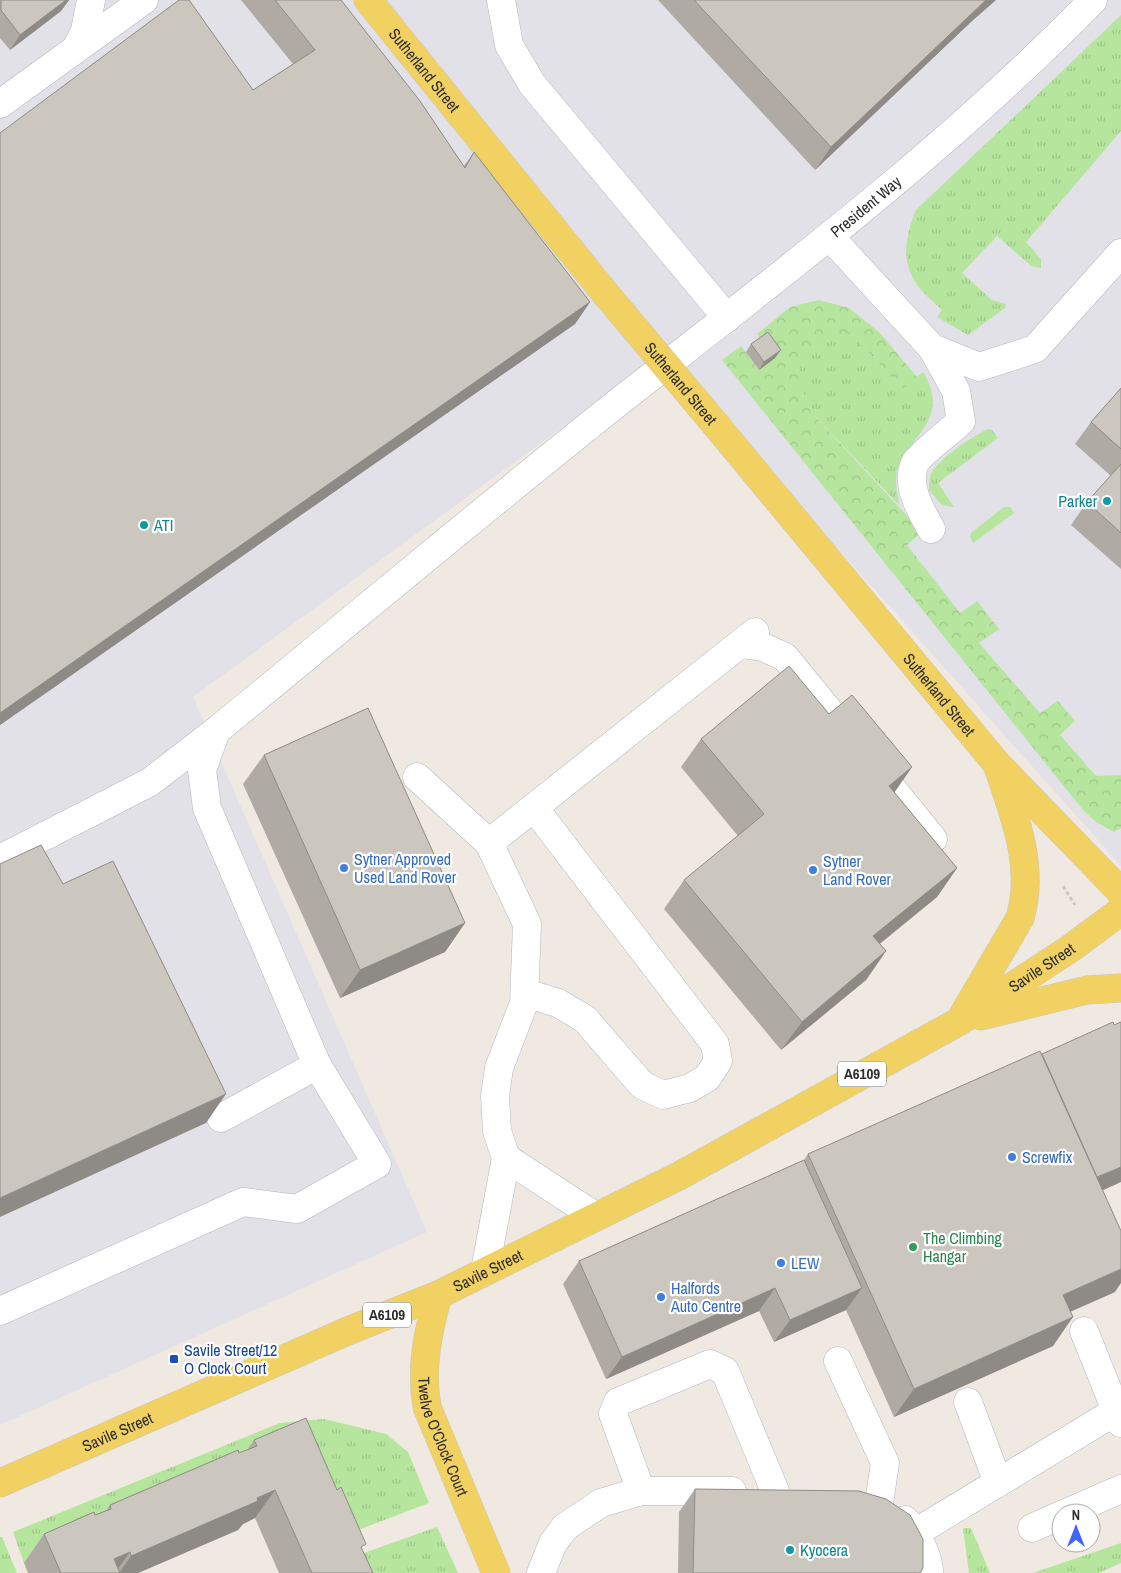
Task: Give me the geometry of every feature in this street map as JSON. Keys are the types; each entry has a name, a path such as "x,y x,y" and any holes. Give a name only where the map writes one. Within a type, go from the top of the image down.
{"main road":[{"name":"Sutherland Street","path":"368,0 605,293 997,764 1121,892"},
{"name":"Sutherland Street","path":"960,1021 1015,926 1024,905 1023,842 997,764"},
{"name":"Savile Street","path":"0,1484 350,1330 438,1295 594,1216 679,1176 960,1021 1071,948 1121,911"},
{"name":"Savile Street","path":"960,1021 1087,990 1121,988"},
{"name":"Twelve O'Clock Court","path":"438,1295 428,1332 424,1360 424,1388 427,1407 496,1573"}],"street":[{"path":"77,48 86,31 91,0"},
{"path":"0,104 144,0"},
{"path":"501,0 509,45 532,84 727,318"},
{"name":"President Way","path":"0,859 150,782 216,731 624,398 830,237 1042,52 1093,0"},
{"path":"830,237 932,348 956,391 961,421 916,462 913,475 915,500 931,529"},
{"path":"932,348 979,367 1035,349 1121,253"},
{"path":"489,843 748,638 763,647 786,656 933,839"},
{"path":"0,1311 243,1202 297,1209 377,1164 317,1065 207,808 202,770 216,731"},
{"path":"417,777 489,843 527,924 526,993 520,1015 500,1068 495,1096 497,1131 506,1158 485,1270"},
{"path":"526,993 558,1003 585,1019 642,1085 663,1095 690,1088 707,1078 718,1060 715,1044 534,809"},
{"path":"221,1118 317,1065"},
{"path":"506,1158 594,1216"},
{"path":"915,1533 1108,1416 1119,1412 1084,1331"},
{"path":"838,1360 884,1463 867,1500 897,1509 915,1533 929,1565 929,1573"},
{"path":"641,1491 613,1414 618,1402 710,1364 725,1371 775,1491"},
{"path":"968,1402 998,1483"},
{"path":"1089,1503 1121,1489"},
{"path":"541,1573 553,1543 565,1528 601,1503 641,1491 775,1491 802,1493"},
{"path":"1032,1528 1051,1519"}],"shaded area":[{"path":"0,0 1121,0 1121,866 664,353 193,697 427,1232 0,1425"}],"green space":[{"path":"1121,15 1121,131 1026,242 1041,259 1041,268 1031,266 997,236 962,273 992,300 1006,304 1005,308 968,335 937,317 942,310 922,292 912,276 908,266 906,248 907,238 916,210"},
{"path":"819,300 849,308 879,332 917,377 902,389 850,332 831,339 799,364 802,389 811,412 922,532 907,545 960,613 977,601 999,629 979,643 1040,713 1058,701 1075,721 1060,735 1096,776 1121,775 1121,828 1114,832 1096,822 1083,810 722,360 741,346 759,370 775,358 757,334 790,307"},
{"path":"850,332 902,389 923,372 932,393 933,405 926,425 906,451 897,471 896,484 899,505 811,412 802,389 798,364 831,339"},
{"path":"988,429 992,430 998,438 938,483 954,507 942,505 929,490 931,474 948,455 965,442"},
{"path":"1004,507 1010,507 1014,513 973,543 970,537 971,533"},
{"path":"324,1419 386,1434 408,1452 429,1503 332,1540 286,1447 24,1563 13,1532 280,1423"},
{"path":"437,1527 458,1573 345,1573 341,1561"},
{"path":"963,1528 971,1528 990,1573 969,1573"},
{"path":"0,1537 2,1537 17,1573 0,1573"},
{"path":"1121,1543 1121,1563 1099,1573 1033,1573 1092,1553 1101,1553 1101,1550"}],"building":[{"path":"1,0 66,0 20,35 1,10"},
{"name":"ATI","path":"179,0 189,0 253,90 315,50 275,0 341,0 420,101 465,168 474,152 590,302 0,713 0,133"},
{"path":"694,0 986,0 831,147"},
{"path":"768,332 781,350 764,362 751,344"},
{"path":"1121,388 1121,449 1091,422"},
{"path":"1121,464 1121,533 1087,502"},
{"name":"Sytner Land Rover","path":"789,666 829,714 852,695 912,767 889,786 957,868 873,936 886,951 802,1022 684,880 764,814 701,739"},
{"name":"Sytner Approved Used Land Rover","path":"368,708 465,923 360,970 264,755"},
{"path":"41,845 63,884 113,861 226,1094 0,1198 0,864"},
{"path":"1113,1022 1114,1025 1121,1022 1121,1167 1097,1177 1042,1054"},
{"path":"1040,1051 1121,1231 1121,1269 1063,1295 1073,1317 914,1389 808,1154"},
{"path":"804,1160 862,1288 790,1320 775,1288 622,1357 579,1261"},
{"path":"306,1418 337,1490 341,1487 366,1544 361,1547 373,1573 312,1573 275,1490 257,1498 258,1501 131,1556 130,1552 114,1559 120,1573 61,1573 44,1534 94,1512 95,1515 111,1509 110,1505 238,1450 239,1453 257,1446 254,1440"},
{"name":"Kyocera","path":"695,1489 859,1491 886,1499 910,1515 923,1539 923,1568 920,1573 693,1573"}],"place":[{"name":"Parker","path":"1107,501"},
{"name":"ATI","path":"144,525"},
{"name":"Sytner Approved Used Land Rover","path":"344,868"},
{"name":"Sytner Land Rover","path":"813,870"},
{"name":"Screwfix","path":"1012,1157"},
{"name":"The Climbing Hangar","path":"913,1247"},
{"name":"LEW","path":"781,1263"},
{"name":"Halfords Auto Centre","path":"661,1297"},
{"name":"Savile Street/12 O Clock Court","path":"174,1359"},
{"name":"Kyocera","path":"790,1550"}]}
